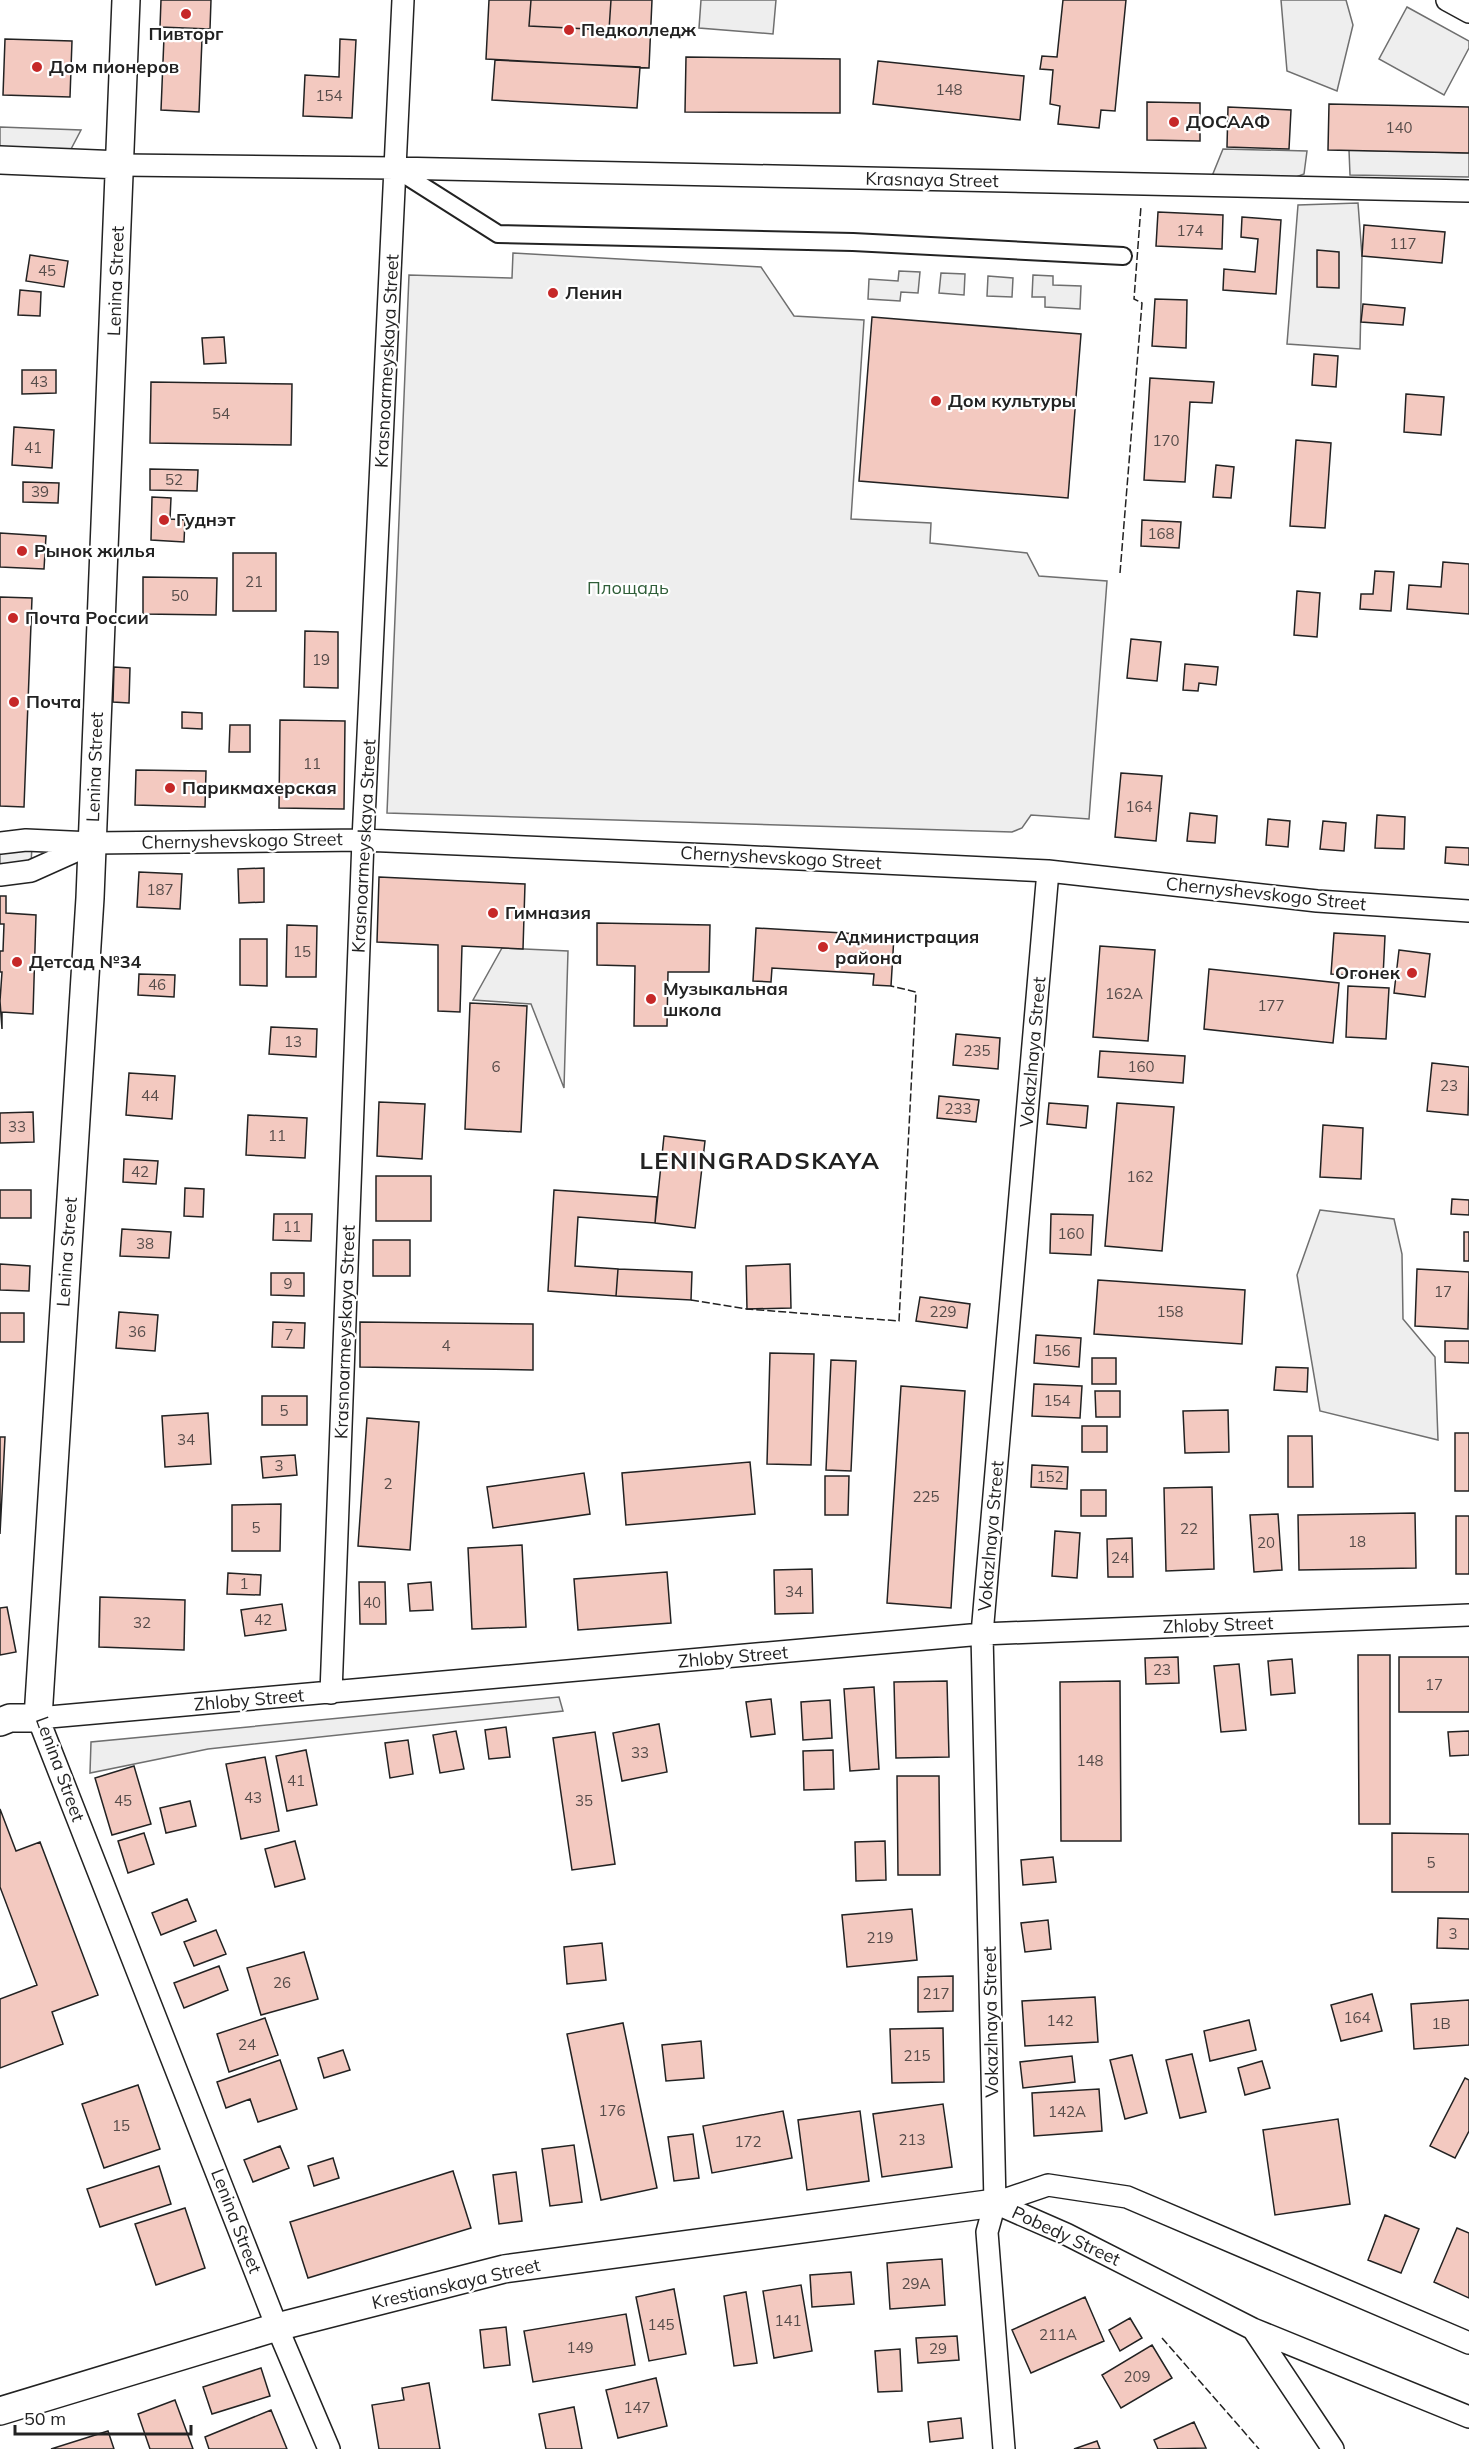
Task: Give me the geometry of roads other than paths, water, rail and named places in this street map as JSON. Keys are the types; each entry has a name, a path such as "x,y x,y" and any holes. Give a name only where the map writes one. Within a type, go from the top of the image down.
{"street":[{"name":"Lenina Street","path":"126,0 92,843 38,1718 278,2327 329,2449"},
{"name":"Krasnoarmeyskaya Street","path":"331,1693 363,840 403,0"},
{"path":"1447,0 1469,12"},
{"path":"0,160 121,165"},
{"name":"Krasnaya Street","path":"121,165 394,168 1469,191"},
{"path":"394,168 498,234 853,243 1122,256"},
{"name":"Chernyshevskogo Street","path":"0,843 26,840 92,843 363,840 1048,871 1317,902 1469,911"},
{"name":"Chernyshevskogo Street","path":"0,875 31,871 92,843"},
{"name":"Vokazlnaya Street","path":"1004,2449 987,2232 994,2203 982,1634 1048,871"},
{"name":"Zhloby Street","path":"0,1722 10,1718 38,1718 331,1693 982,1634 1469,1615"},
{"name":"Pobedy Street","path":"994,2203 1048,2185 1127,2197 1469,2343"},
{"name":"Krestianskaya Street","path":"0,2411 278,2327 504,2270 994,2203"},
{"name":"Pobedy Street","path":"994,2203 1066,2234 1253,2329 1469,2417"},
{"path":"1253,2329 1333,2449"}],"place":[{"name":"Пивторг","path":"186,14"},
{"name":"Педколледж","path":"569,30"},
{"name":"Дом пионеров","path":"37,67"},
{"name":"ДОСААФ","path":"1174,122"},
{"name":"Ленин","path":"553,293"},
{"name":"Дом культуры","path":"936,401"},
{"name":"Гуднэт","path":"164,520"},
{"name":"Рынок жилья","path":"22,551"},
{"name":"Почта России","path":"13,618"},
{"name":"Почта","path":"14,702"},
{"name":"Парикмахерская","path":"170,788"},
{"name":"Гимназия","path":"493,913"},
{"name":"Администрация района","path":"823,947"},
{"name":"Детсад №34","path":"17,962"},
{"name":"Огонек","path":"1412,973"},
{"name":"Музыкальная школа","path":"651,999"}],"district":[{"name":"LENINGRADSKAYA","path":"760,1161"}],"park label":[{"name":"Площадь","path":"628,588"}]}
